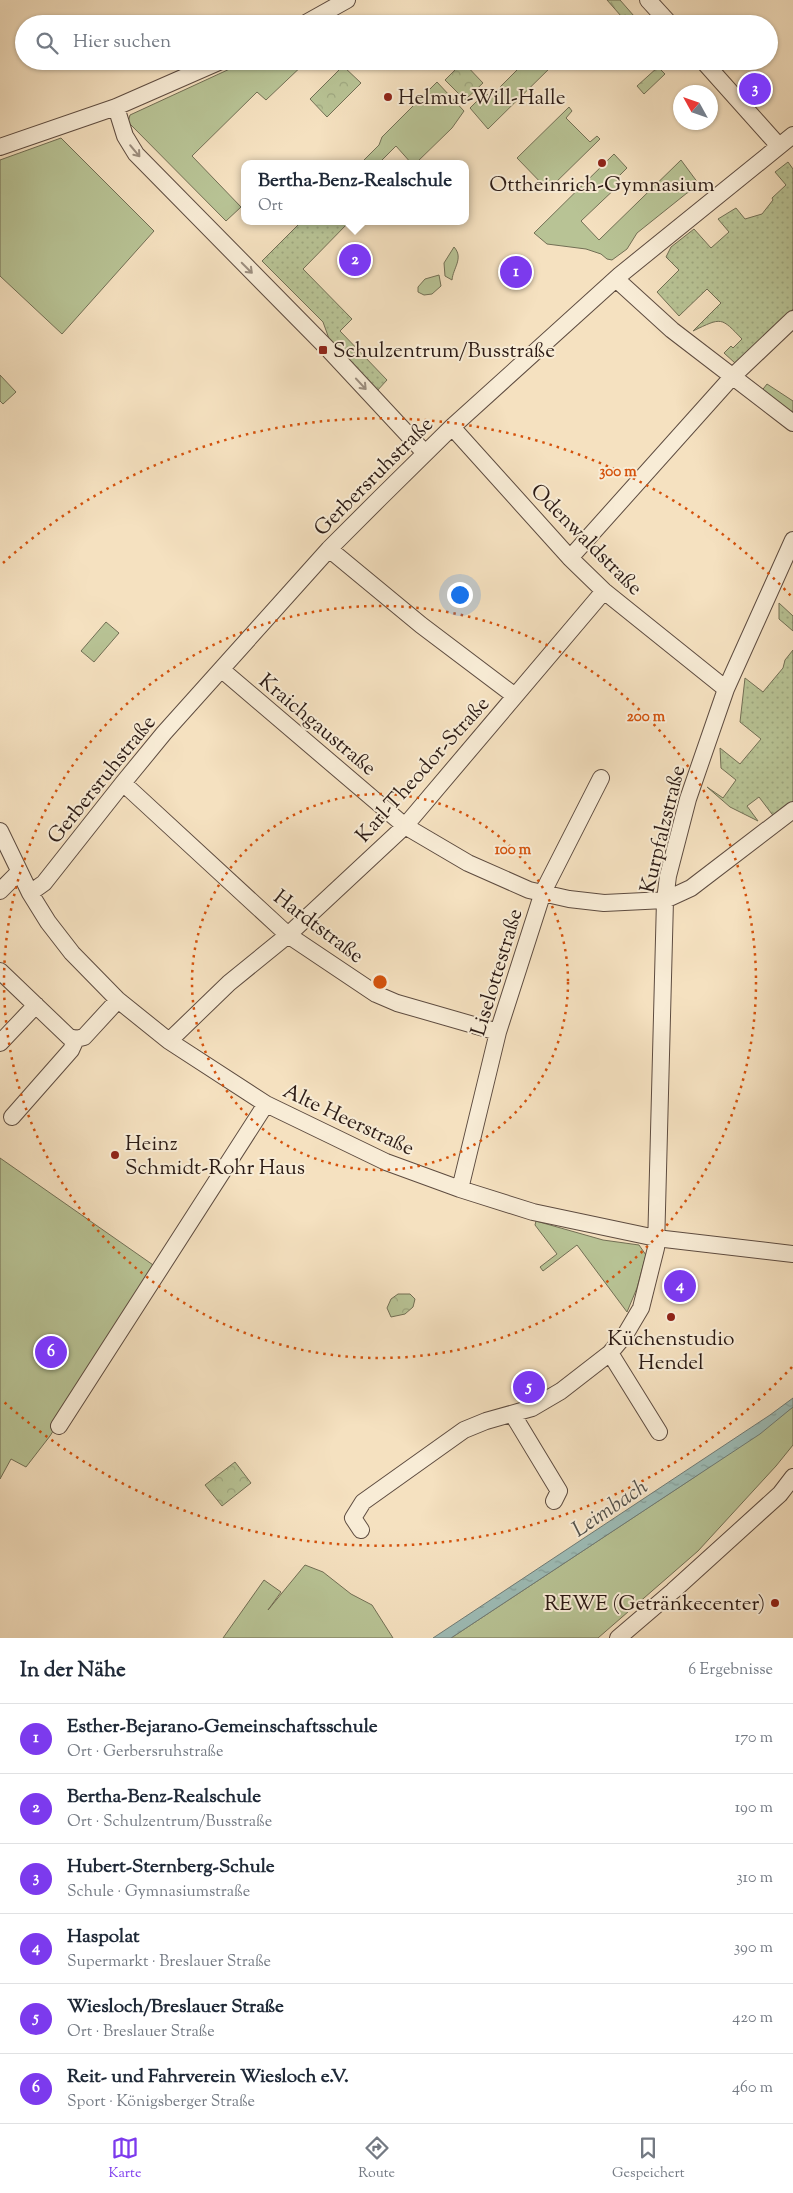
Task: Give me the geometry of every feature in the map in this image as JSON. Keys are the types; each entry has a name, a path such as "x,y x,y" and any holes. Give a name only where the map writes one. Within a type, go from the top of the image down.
{"street":[{"path":"320,15 347,0"},
{"path":"648,0 662,15"},
{"path":"0,148 116,107 200,70"},
{"path":"711,70 780,146"},
{"path":"116,107 124,136 136,154 336,358 425,453"},
{"name":"Gerbersruhstraße","path":"30,893 44,884 123,783 329,549 425,453 616,279 793,135"},
{"path":"616,279 672,330 793,423"},
{"path":"570,558 732,377 793,319"},
{"name":"Odenwaldstraße","path":"452,427 570,558 604,591 726,689"},
{"name":"Kurpfalzstraße","path":"361,1530 353,1518 363,1502 464,1430 486,1421 513,1415 532,1408 561,1391 610,1353 625,1335 641,1308 654,1256 656,1238 665,900 668,876 688,799 726,689 793,540"},
{"path":"329,549 421,625 515,696"},
{"name":"Karl-Theodor-Straße","path":"169,1041 229,984 288,935 405,826 604,591"},
{"name":"Kraichgaustraße","path":"222,670 405,826 468,863 529,890 569,899 604,903 665,900"},
{"name":"Liselottestraße","path":"460,1189 498,1032 543,892 601,778"},
{"name":"Hardtstraße","path":"123,783 288,935 376,994 398,1003 498,1032"},
{"path":"665,900 691,888 793,810"},
{"name":"Alte Heerstraße","path":"0,831 30,893 48,922 72,953 118,1000 169,1041 266,1104 386,1162 460,1189 533,1212 656,1238 793,1254"},
{"path":"0,891 20,872"},
{"path":"0,971 69,1037 76,1039 84,1037 118,1000"},
{"path":"0,1043 36,1005"},
{"path":"12,1117 71,1050 76,1039"},
{"path":"59,1426 266,1104"},
{"path":"610,1353 659,1432"},
{"path":"513,1415 559,1491 554,1501"},
{"path":"618,1638 780,1494 793,1477"}],"green space":[{"path":"607,0 620,0 633,15 620,15"},
{"path":"228,70 298,70 266,100 257,92 192,156 241,207 226,221 128,122 130,115"},
{"path":"339,70 347,70 361,83 327,117 310,99"},
{"path":"455,70 471,70 483,83 465,100 445,80"},
{"path":"517,70 548,70 488,129 470,108 482,96 494,93"},
{"path":"655,70 661,70 665,74 644,94 637,86"},
{"path":"437,82 464,111 452,128 419,160 408,160 396,146 382,160 364,160 379,145 382,137"},
{"path":"569,107 572,111 566,118 590,142 597,136 600,139 548,190 517,158"},
{"path":"61,138 154,231 62,334 0,276 0,160"},
{"path":"614,154 627,168 616,179 620,184 581,221 599,240 681,160 701,187 687,193 637,233 627,249 612,260 586,249 547,244 534,233"},
{"path":"788,162 793,169 793,309 735,363 724,353 731,346 733,348 742,339 730,326 725,323 716,322 693,331 721,303 707,289 679,316 657,292 679,270 666,257 671,247 694,229 711,248 729,232 718,219 736,208 745,219 762,214 773,200 772,198 786,185 775,172"},
{"path":"298,225 346,225 303,269 352,319 340,331 387,380 376,392 332,347 323,322 262,261"},
{"path":"454,247 457,251 458,259 452,280 445,276 444,263"},
{"path":"439,275 441,286 432,294 424,295 418,292 418,287 425,279"},
{"path":"0,375 16,392 3,404 0,401"},
{"path":"767,384 793,401 793,412 760,393"},
{"path":"779,603 793,616 793,631 779,619"},
{"path":"106,622 119,633 94,662 81,651"},
{"path":"793,650 793,803 775,818 759,797 747,806 758,821 730,807 707,787 723,798 736,780 721,768 720,748 740,764 761,739 740,722 745,678 763,692 783,668 785,660"},
{"path":"0,1158 156,1267 50,1436 26,1467 11,1459 0,1479"},
{"path":"536,1221 603,1240 639,1245 646,1255 637,1288 627,1312 577,1245 543,1271 540,1267 557,1254 535,1225"},
{"path":"398,1294 410,1294 415,1299 413,1307 405,1314 391,1317 387,1308 391,1299"},
{"path":"793,1407 793,1445 776,1466 698,1551 598,1638 451,1638 696,1476"},
{"path":"235,1462 251,1483 222,1506 205,1485"},
{"path":"305,1565 323,1572 351,1594 372,1605 393,1638 223,1638 264,1580 281,1592 268,1610"}],"water":[{"path":"793,1398 793,1407 760,1434 451,1638 433,1638 770,1415"}],"place":[{"name":"Hubert-Sternberg-Schule","path":"755,89"},
{"name":"Helmut-Will-Halle","path":"388,97"},
{"name":"Ottheinrich-Gymnasium","path":"602,163"},
{"name":"Bertha-Benz-Realschule","path":"355,260"},
{"name":"Esther-Bejarano-Gemeinschaftsschule","path":"516,272"},
{"name":"Schulzentrum/Busstraße","path":"323,350"},
{"name":"Heinz Schmidt-Rohr Haus","path":"115,1155"},
{"name":"Haspolat","path":"680,1286"},
{"name":"Küchenstudio Hendel","path":"671,1317"},
{"name":"Reit- und Fahrverein Wiesloch e.V.","path":"51,1352"},
{"name":"Wiesloch/Breslauer Straße","path":"529,1387"},
{"name":"REWE (Getränkecenter)","path":"775,1603"}],"water label":[{"name":"Leimbach","path":"609,1507"}]}
